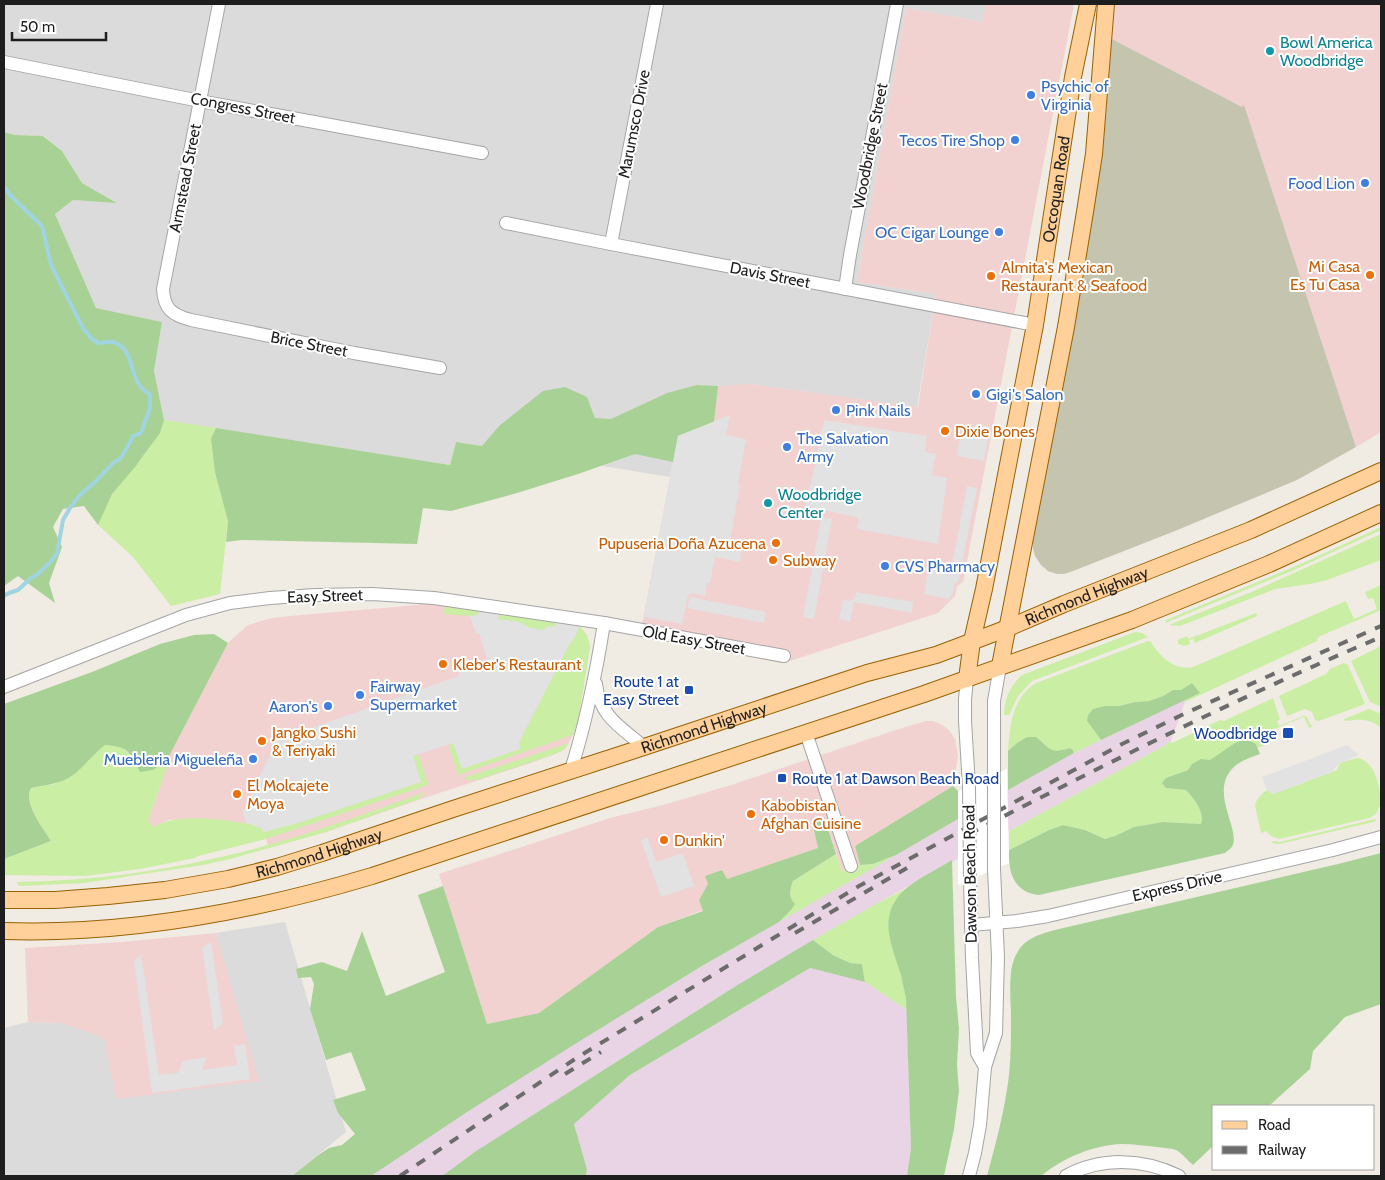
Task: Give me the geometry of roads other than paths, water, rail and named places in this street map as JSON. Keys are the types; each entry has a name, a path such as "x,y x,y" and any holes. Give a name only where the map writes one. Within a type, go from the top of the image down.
{"main road":[{"name":"Occoquan Road","path":"967,679 972,641 984,589 1035,325 1073,77 1088,4"},
{"name":"Occoquan Road","path":"1000,666 1066,327 1085,212 1094,154 1106,4"},
{"name":"Richmond Highway","path":"4,900 55,900 165,890 228,879 322,853 860,676 936,655 1251,530 1381,471"},
{"name":"Richmond Highway","path":"4,931 121,927 146,924 226,911 304,895 372,876 967,679 1132,620 1268,564 1381,513"}],"street":[{"name":"Armstead Street","path":"180,317 167,306 163,289 219,4"},
{"name":"Marumsco Drive","path":"611,244 657,4"},
{"name":"Woodbridge Street","path":"845,289 897,4"},
{"name":"Congress Street","path":"4,62 200,101 482,152"},
{"name":"Davis Street","path":"506,223 1035,325"},
{"name":"Brice Street","path":"180,317 214,326 440,368"},
{"name":"Easy Street","path":"4,687 186,615 220,605 270,598 372,594 419,597 604,624"},
{"name":"Old Easy Street","path":"604,624 784,656"},
{"path":"571,770 581,738 595,679 604,624"},
{"name":"Dawson Beach Road","path":"969,1176 980,1125 985,1066 996,1032 998,960 994,869 994,700 1000,666"},
{"path":"595,679 599,699 604,710 613,721 644,747"},
{"name":"Dawson Beach Road","path":"967,679 965,721 969,786 972,958 977,1053 985,1066"},
{"path":"806,733 851,866"},
{"name":"Express Drive","path":"971,925 1048,916 1333,850 1381,837"},
{"path":"1066,1176 1089,1166 1121,1162 1153,1166 1179,1176"}],"waterway":[{"path":"4,186 10,195 42,226 51,265 83,328 98,343 113,342 121,346 126,352 138,382 150,394 150,408 141,433 133,436 120,459 114,462 79,496 70,508 63,520 57,553 52,560 18,590 4,596"}],"railway":[{"path":"400,1176 578,1057 859,886 1122,744 1188,712 1381,626"},
{"path":"969,834 1225,707 1381,637"},
{"path":"795,933 907,868"},
{"path":"565,1074 601,1052"}],"place":[{"name":"Bowl America Woodbridge","path":"1270,51"},
{"name":"Psychic of Virginia","path":"1031,95"},
{"name":"Tecos Tire Shop","path":"1015,140"},
{"name":"Food Lion","path":"1365,183"},
{"name":"OC Cigar Lounge","path":"999,232"},
{"name":"Mi Casa Es Tu Casa","path":"1370,275"},
{"name":"Almita's Mexican Restaurant & Seafood","path":"991,276"},
{"name":"Gigi's Salon","path":"976,394"},
{"name":"Pink Nails","path":"836,410"},
{"name":"Dixie Bones","path":"945,431"},
{"name":"The Salvation Army","path":"787,447"},
{"name":"Woodbridge Center","path":"768,503"},
{"name":"Pupuseria Doña Azucena","path":"776,543"},
{"name":"Subway","path":"773,560"},
{"name":"CVS Pharmacy","path":"885,566"},
{"name":"Kleber's Restaurant","path":"443,664"},
{"name":"Route 1 at Easy Street","path":"689,690"},
{"name":"Fairway Supermarket","path":"360,695"},
{"name":"Aaron's","path":"328,706"},
{"name":"Woodbridge","path":"1288,733"},
{"name":"Jangko Sushi & Teriyaki","path":"262,741"},
{"name":"Muebleria Migueleña","path":"253,759"},
{"name":"Route 1 at Dawson Beach Road","path":"782,778"},
{"name":"El Molcajete Moya","path":"237,794"},
{"name":"Kabobistan Afghan Cuisine","path":"751,814"},
{"name":"Dunkin'","path":"664,840"}]}
